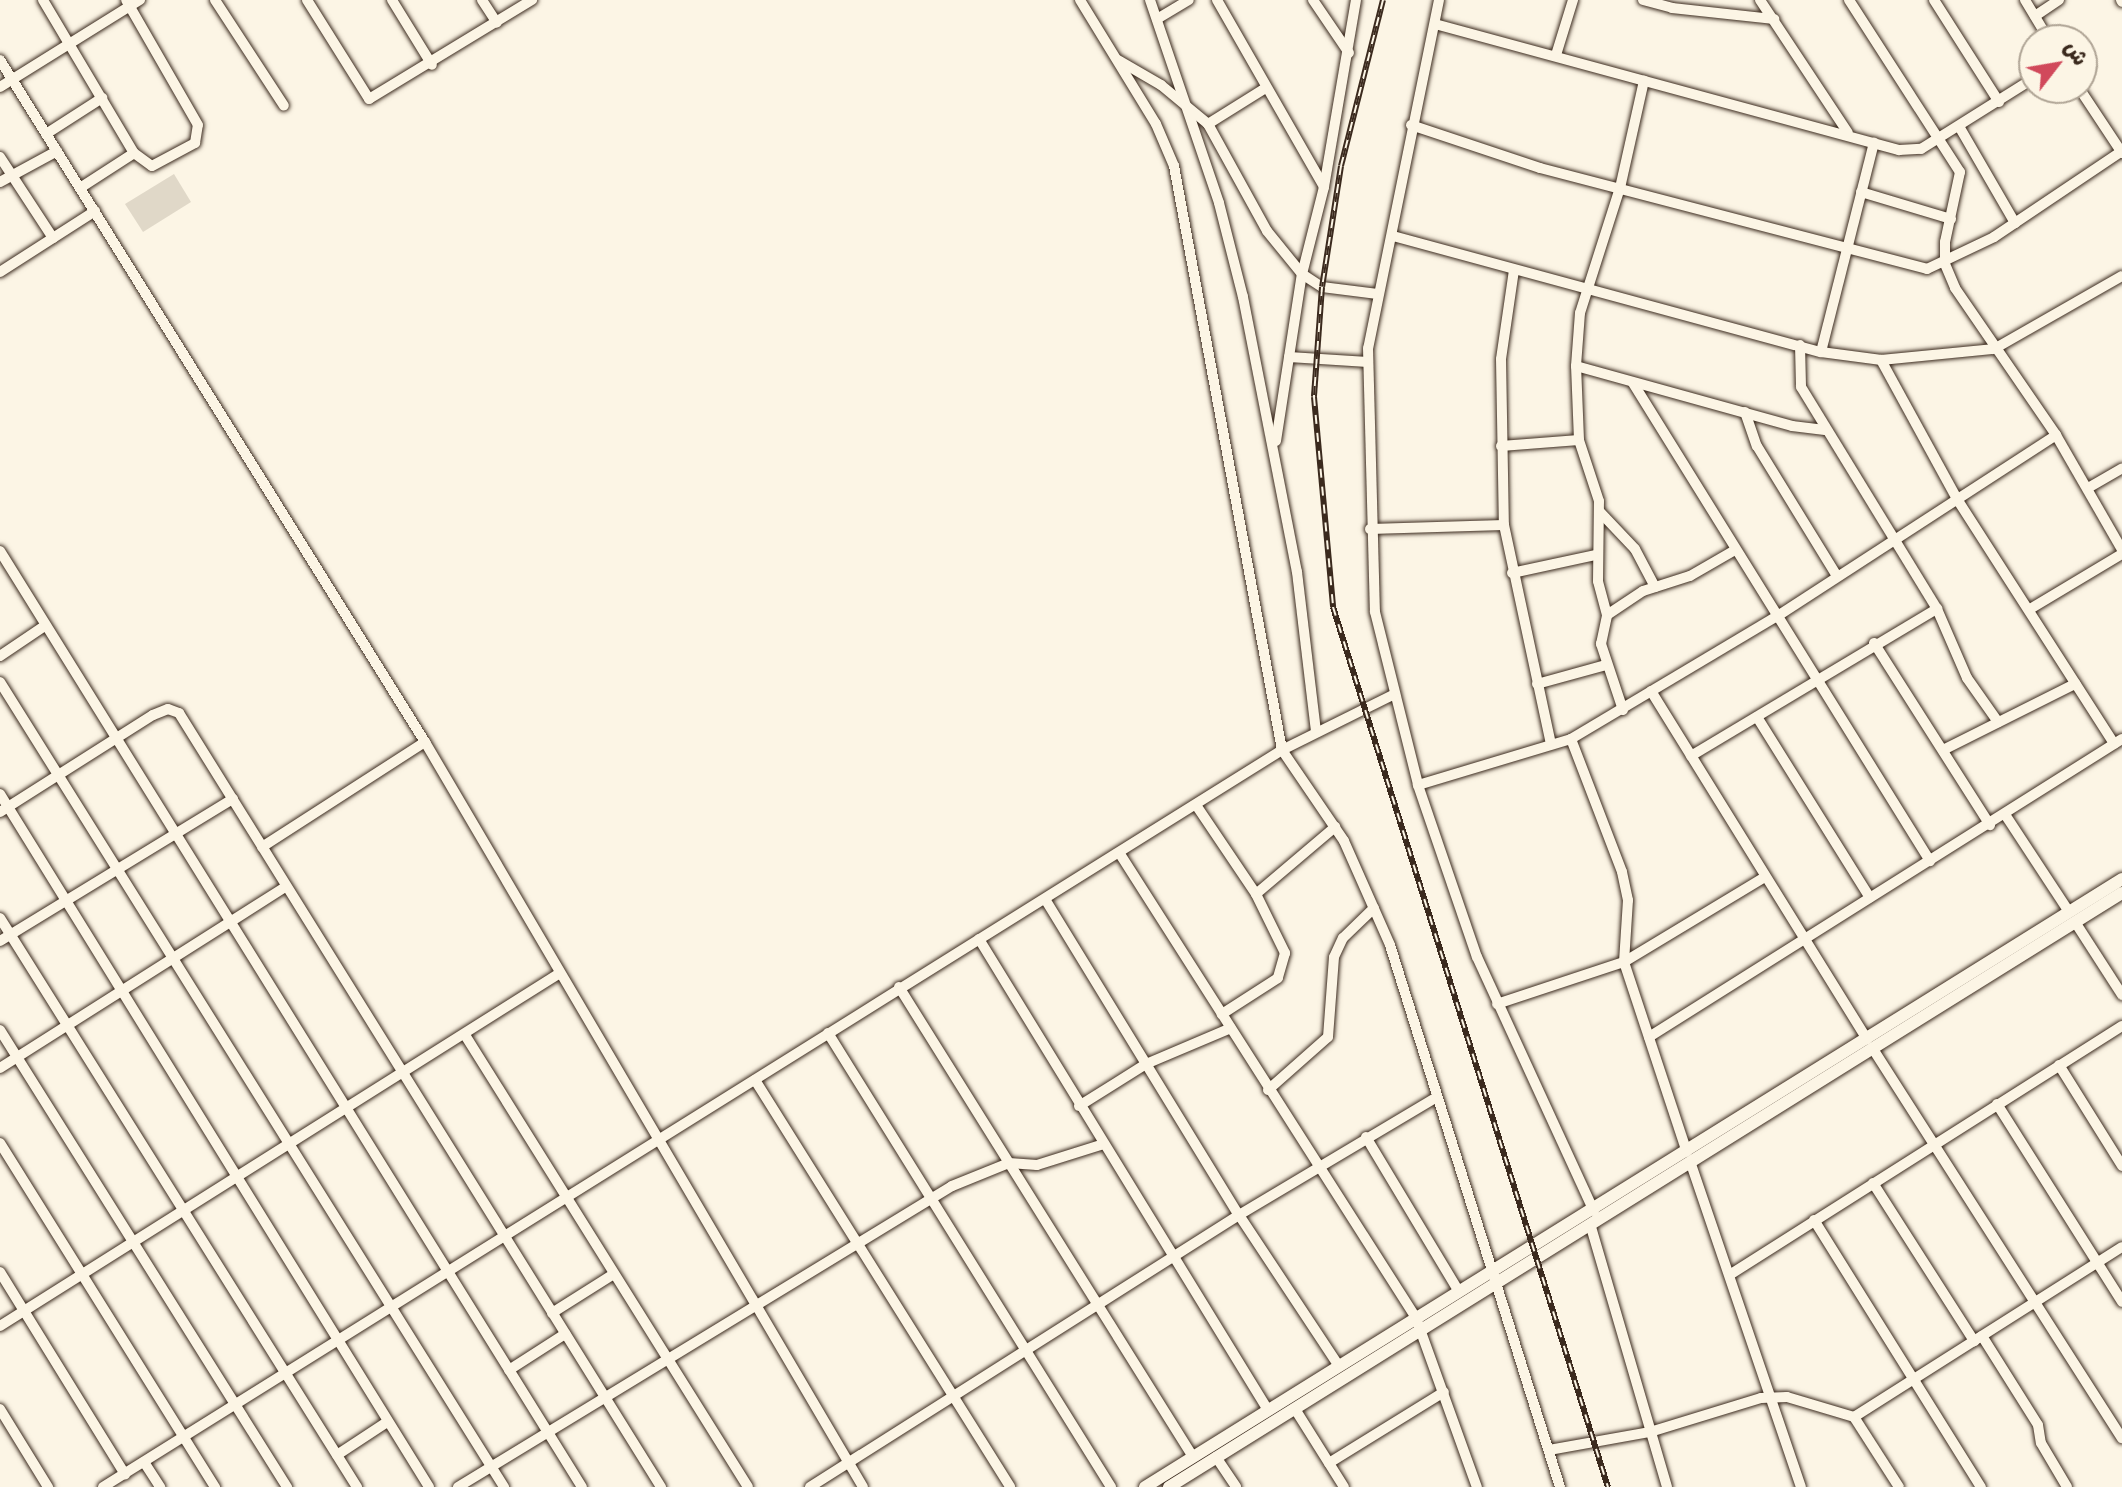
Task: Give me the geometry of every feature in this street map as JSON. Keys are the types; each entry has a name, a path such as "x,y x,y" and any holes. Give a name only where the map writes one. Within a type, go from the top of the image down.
{"main road":[{"path":"1145,1487 1339,1366 1419,1324 1459,1292 1497,1276 1591,1227 1689,1158 2072,917 2122,879"},
{"path":"2072,917 2122,893"},
{"path":"1169,1487 1295,1409 1419,1324 1594,1211 1689,1158"}],"street":[{"path":"43,0 134,153 145,164 159,164 187,150 199,131 128,3"},
{"path":"0,87 71,45 128,3 140,0"},
{"path":"215,0 284,106"},
{"path":"307,0 367,98 432,65 532,0"},
{"path":"392,0 432,65"},
{"path":"482,0 497,23"},
{"path":"1080,0 1168,146 1179,185 1282,750 1335,827 1374,908 1497,1276 1560,1487"},
{"path":"1150,0 1189,110 1243,297 1297,572 1316,732"},
{"path":"1157,19 1189,0"},
{"path":"1217,0 1264,89 1324,187"},
{"path":"1313,0 1349,53"},
{"path":"1275,451 1302,274 1324,187 1356,0"},
{"path":"1439,0 1411,125 1368,362 1370,529 1375,612 1393,695 1418,785 1497,1004 1594,1211"},
{"path":"1556,55 1573,0"},
{"path":"1643,0 1774,19"},
{"path":"1760,0 1848,133"},
{"path":"1849,0 1960,172 1945,264 1994,349 2056,435 2122,552 2030,609"},
{"path":"1934,0 1999,102"},
{"path":"2025,0 2040,24"},
{"path":"2035,16 2059,0"},
{"path":"1435,24 1848,133 1874,143 1914,151 1960,128 2018,89"},
{"path":"1116,59 1161,85 1208,124 1267,231 1302,274 1322,287 1378,294"},
{"path":"0,60 425,742 863,1487"},
{"path":"1623,710 1606,665 1601,636 1607,615 1596,555 1599,511 1579,440 1576,366 1586,290 1620,188 1644,81"},
{"path":"1208,124 1264,89"},
{"path":"46,134 102,98"},
{"path":"1411,125 1540,168 1927,269 1945,264 2015,223 2122,152 2090,104"},
{"path":"1960,128 2015,223"},
{"path":"1821,352 1874,143"},
{"path":"0,182 57,151"},
{"path":"80,188 134,153"},
{"path":"0,157 53,238"},
{"path":"1861,192 1951,219"},
{"path":"0,272 95,211"},
{"path":"1393,236 1821,352 1881,360 1994,349 2122,276"},
{"path":"1514,270 1501,359 1504,525 1551,744"},
{"path":"1800,345 1798,379 1825,430 1937,609 1967,678 1998,722"},
{"path":"1289,357 1368,362"},
{"path":"1649,1037 1804,937 2006,816 2118,741 2075,684 1957,499 1881,360"},
{"path":"1576,366 1745,412 1825,430"},
{"path":"1633,383 1930,861"},
{"path":"1745,412 1757,446 1837,576"},
{"path":"1418,785 1571,739 1776,617 2056,435"},
{"path":"1501,446 1579,440"},
{"path":"2088,488 2122,468"},
{"path":"1599,511 1628,541 1655,587"},
{"path":"1370,529 1504,525"},
{"path":"1607,615 1655,587 1690,576 1735,550"},
{"path":"0,551 582,1487"},
{"path":"1512,573 1596,555"},
{"path":"1691,756 1874,643 1937,609"},
{"path":"0,656 46,625"},
{"path":"1874,643 1990,825"},
{"path":"1537,684 1606,665"},
{"path":"0,682 504,1487"},
{"path":"1943,750 2075,684"},
{"path":"1651,691 1870,1044 2122,1438"},
{"path":"109,1485 899,987 1120,854 1282,750 1393,695"},
{"path":"3,810 56,774 168,709 179,713 661,1487"},
{"path":"1757,717 1870,898"},
{"path":"1571,739 1622,872 1628,900 1624,962 1689,1158 1774,1396 1801,1487"},
{"path":"262,847 425,742"},
{"path":"0,794 3,810 14,820 429,1487"},
{"path":"5,938 233,799"},
{"path":"1196,805 1256,894 1284,946 1284,966 1273,983 1222,1014"},
{"path":"2006,816 2122,995"},
{"path":"1256,894 1335,827"},
{"path":"1120,854 1315,1165 1419,1324 1477,1487"},
{"path":"1497,1004 1624,962 1765,877"},
{"path":"0,1068 285,887"},
{"path":"1045,899 1239,1215 1339,1366"},
{"path":"1268,1090 1328,1037 1334,957 1343,938 1374,908"},
{"path":"0,918 5,938 67,1025 186,1209 357,1487"},
{"path":"979,939 1268,1410"},
{"path":"0,1326 235,1177 346,1111 560,973"},
{"path":"899,987 1193,1457"},
{"path":"1079,1106 1146,1064 1231,1028"},
{"path":"1731,1274 2121,1028"},
{"path":"0,1030 287,1487"},
{"path":"828,1033 1111,1487"},
{"path":"465,1035 748,1487"},
{"path":"2059,1065 2122,1166"},
{"path":"755,1080 1010,1487"},
{"path":"810,1487 1177,1258 1315,1165 1435,1098"},
{"path":"1997,1104 2122,1302"},
{"path":"1366,1137 1459,1292"},
{"path":"0,1143 215,1487"},
{"path":"458,1487 666,1357 756,1308 932,1199 1009,1163 1037,1165 1104,1144"},
{"path":"1873,1183 2038,1425 2041,1443 2067,1487"},
{"path":"1814,1220 1981,1487"},
{"path":"1591,1227 1667,1487"},
{"path":"1854,1417 2122,1247"},
{"path":"0,1272 125,1474"},
{"path":"552,1313 614,1274"},
{"path":"509,1370 565,1334"},
{"path":"1329,1463 1444,1392"},
{"path":"1549,1450 1650,1432 1774,1396 1854,1417 1899,1487"},
{"path":"0,1409 48,1487"},
{"path":"1295,1409 1344,1487"},
{"path":"337,1455 387,1422"},
{"path":"1216,1457 1236,1487"},
{"path":"144,1462 160,1487"}],"shaded area":[{"path":"174,174 191,202 143,232 125,204"}],"railway":[{"path":"1383,0 1341,166 1322,287 1314,397 1333,607 1608,1487"}]}
